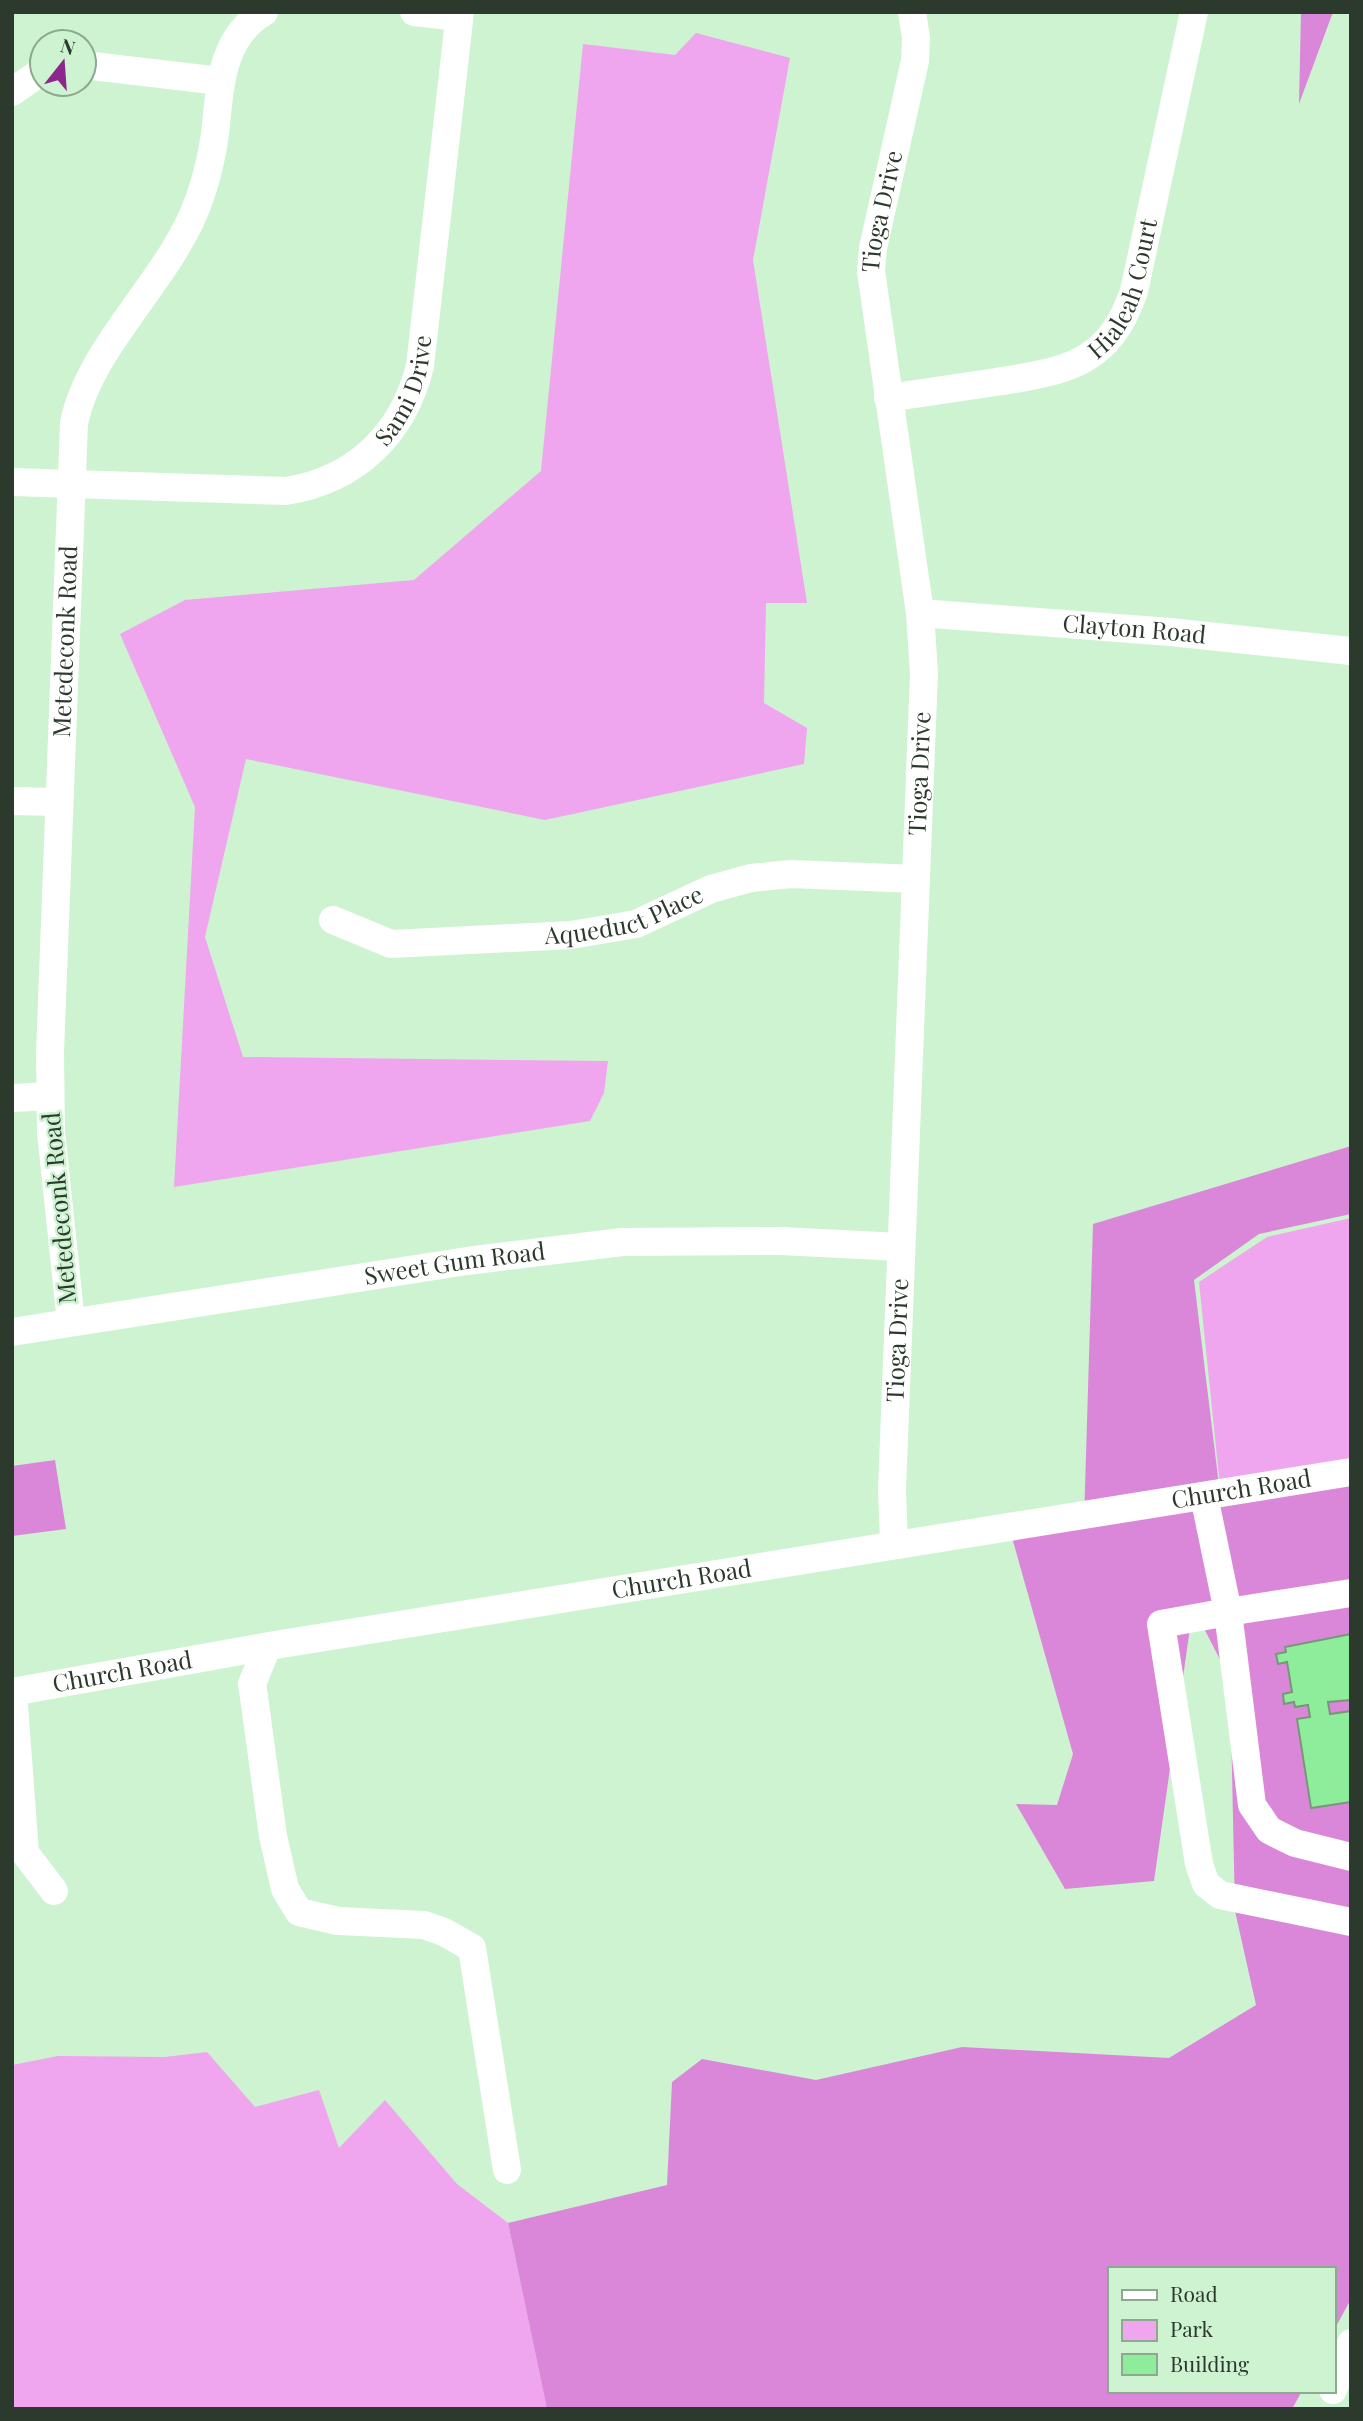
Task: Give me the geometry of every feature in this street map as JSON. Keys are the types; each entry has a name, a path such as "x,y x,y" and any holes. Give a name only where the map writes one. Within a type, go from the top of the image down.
{"street":[{"name":"Metedeconk Road","path":"71,1322 51,1132 50,1096 58,802 74,423 87,383 180,240 200,198 215,137 220,81 236,37 264,12"},
{"path":"414,12 460,15"},
{"name":"Tioga Drive","path":"894,1543 892,1490 924,673 920,613 871,271 873,248 915,61 916,38 912,12"},
{"name":"Hialeah Court","path":"888,398 1057,373 1088,358 1108,341 1126,314 1134,291 1195,12"},
{"name":"Sami Drive","path":"12,482 247,490 309,487 345,472 367,457 388,435 409,402 419,366 460,15"},
{"path":"98,67 220,81"},
{"path":"12,92 28,81"},
{"name":"Clayton Road","path":"920,613 1170,632 1351,650"},
{"path":"12,802 58,802"},
{"name":"Aqueduct Place","path":"333,920 391,944 571,935 636,924 711,889 751,878 791,874 916,878"},
{"path":"12,1098 50,1096"},
{"name":"Sweet Gum Road","path":"12,1332 467,1261 622,1242 780,1241 901,1247"},
{"name":"Church Road","path":"13,1692 894,1543 1351,1472"},
{"path":"1204,1496 1228,1612 1252,1805 1269,1830 1295,1843 1351,1857"},
{"path":"1351,1593 1161,1624 1199,1864 1206,1884 1230,1899 1351,1922"},
{"path":"252,1684 267,1647"},
{"path":"232,1654 252,1684 273,1836 285,1889 293,1906 299,1912 338,1921 424,1926 444,1931 472,1948 507,2170"},
{"path":"13,1692 25,1853 54,1891"},
{"path":"1335,2385 1351,2343"}],"green space":[{"path":"696,33 790,58 753,260 807,603 766,603 764,703 807,728 804,764 545,820 246,759 205,937 243,1057 608,1061 604,1093 590,1121 174,1187 195,807 120,634 185,600 414,580 541,471 583,44 675,55"},
{"path":"1351,1218 1351,1464 1220,1486 1199,1282 1267,1237"},
{"path":"207,2052 255,2107 319,2090 339,2148 385,2100 457,2184 508,2223 547,2409 12,2409 12,2065 58,2056 165,2057"}],"shaded area":[{"path":"1301,12 1333,12 1299,104"},
{"path":"1351,1146 1351,1214 1259,1234 1194,1280 1221,1502 1351,1479 1351,2299 1335,2328 1335,2267 1108,2267 1108,2393 1301,2393 1292,2409 547,2409 508,2223 667,2185 672,2082 702,2059 816,2080 962,2047 1169,2058 1256,2005 1235,1911 1230,1679 1193,1607 1154,1881 1065,1889 1016,1804 1057,1805 1073,1754 1011,1534 1084,1521 1093,1224"},
{"path":"55,1460 66,1529 12,1536 12,1466"}],"building":[{"path":"1351,1634 1351,1700 1328,1702 1330,1714 1351,1711 1351,1802 1311,1808 1297,1719 1310,1717 1308,1705 1295,1707 1294,1702 1284,1704 1283,1694 1292,1692 1287,1662 1278,1664 1276,1654 1286,1652 1285,1647"}]}
